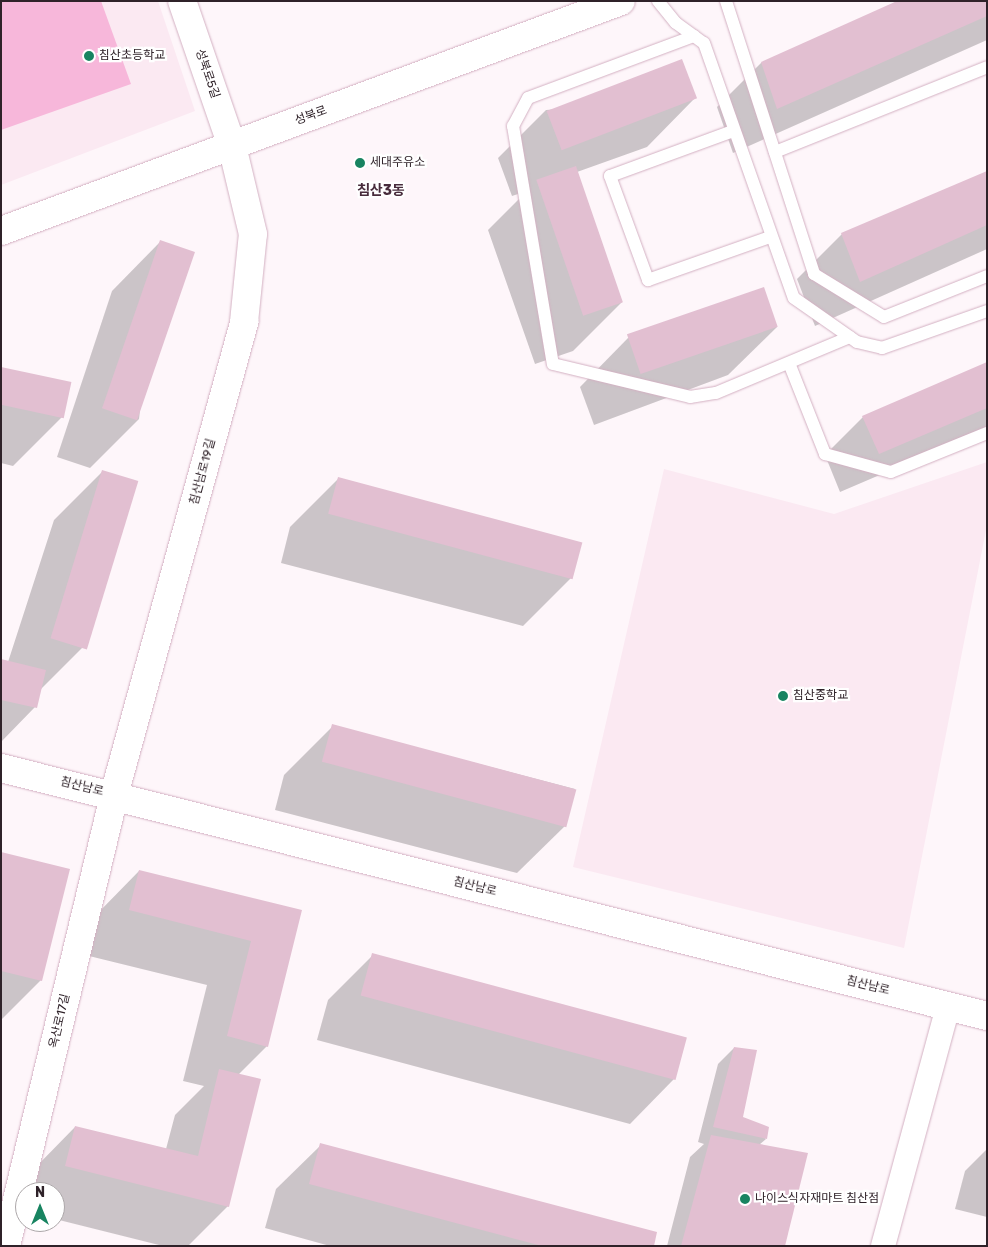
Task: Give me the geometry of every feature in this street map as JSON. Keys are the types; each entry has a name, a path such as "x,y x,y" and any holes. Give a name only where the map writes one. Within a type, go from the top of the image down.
{"main road":[{"name":"성북로5길","path":"182,1 232,146"},
{"name":"성북로","path":"1,231 621,1"},
{"name":"침산남로19길","path":"114,795 244,322 253,234 232,146"},
{"name":"침산남로","path":"1,768 987,1016"},
{"name":"옥산로17길","path":"6,1246 114,795"}],"street":[{"path":"883,1246 948,1006"}],"lane":[{"path":"658,1 694,36 704,43 770,237 794,298 850,338 882,348 987,311"},
{"path":"726,1 814,274 884,317 987,276"},
{"path":"694,36 528,98 513,126 553,364 690,397 716,393 850,338"},
{"path":"775,152 987,67"},
{"path":"733,130 610,176 648,280 770,237"},
{"path":"789,363 825,454 892,472 987,433"}],"shaded area":[{"name":"침산초등학교","path":"1,1 158,1 195,111 1,185"},
{"path":"1,1 101,1 131,84 1,130"},
{"name":"침산중학교","path":"987,462 987,525 904,948 573,867 664,469 834,514"}],"building":[{"path":"897,1 987,1 987,16 777,109 761,62"},
{"path":"682,59 697,98 562,150 547,111"},
{"path":"576,166 623,302 583,316 536,180"},
{"path":"987,171 987,225 860,282 841,233"},
{"path":"160,240 195,252 137,420 102,408"},
{"path":"764,287 778,327 641,374 627,334"},
{"path":"987,362 987,408 879,454 862,416"},
{"path":"1,367 71,382 64,418 1,405"},
{"path":"102,470 138,481 87,649 51,638"},
{"path":"338,477 582,542 573,579 328,514"},
{"path":"1,659 46,670 37,708 1,700"},
{"path":"332,724 576,789 566,827 322,762"},
{"path":"1,852 70,869 42,981 1,971"},
{"path":"139,870 302,910 268,1047 227,1036 251,941 129,910"},
{"path":"372,953 687,1037 676,1080 361,996"},
{"path":"734,1047 757,1050 743,1117 769,1127 767,1139 713,1127"},
{"path":"219,1069 261,1079 229,1207 65,1166 75,1126 198,1156"},
{"name":"나이스식자재마트 침산점","path":"711,1135 808,1153 785,1246 681,1246"},
{"path":"320,1143 657,1232 654,1246 542,1246 309,1184"}],"place":[{"name":"침산초등학교","path":"89,56"},
{"name":"세대주유소","path":"360,163"},
{"name":"침산중학교","path":"783,696"},
{"name":"나이스식자재마트 침산점","path":"745,1199"}],"district":[{"name":"침산3동","path":"381,191"}]}
